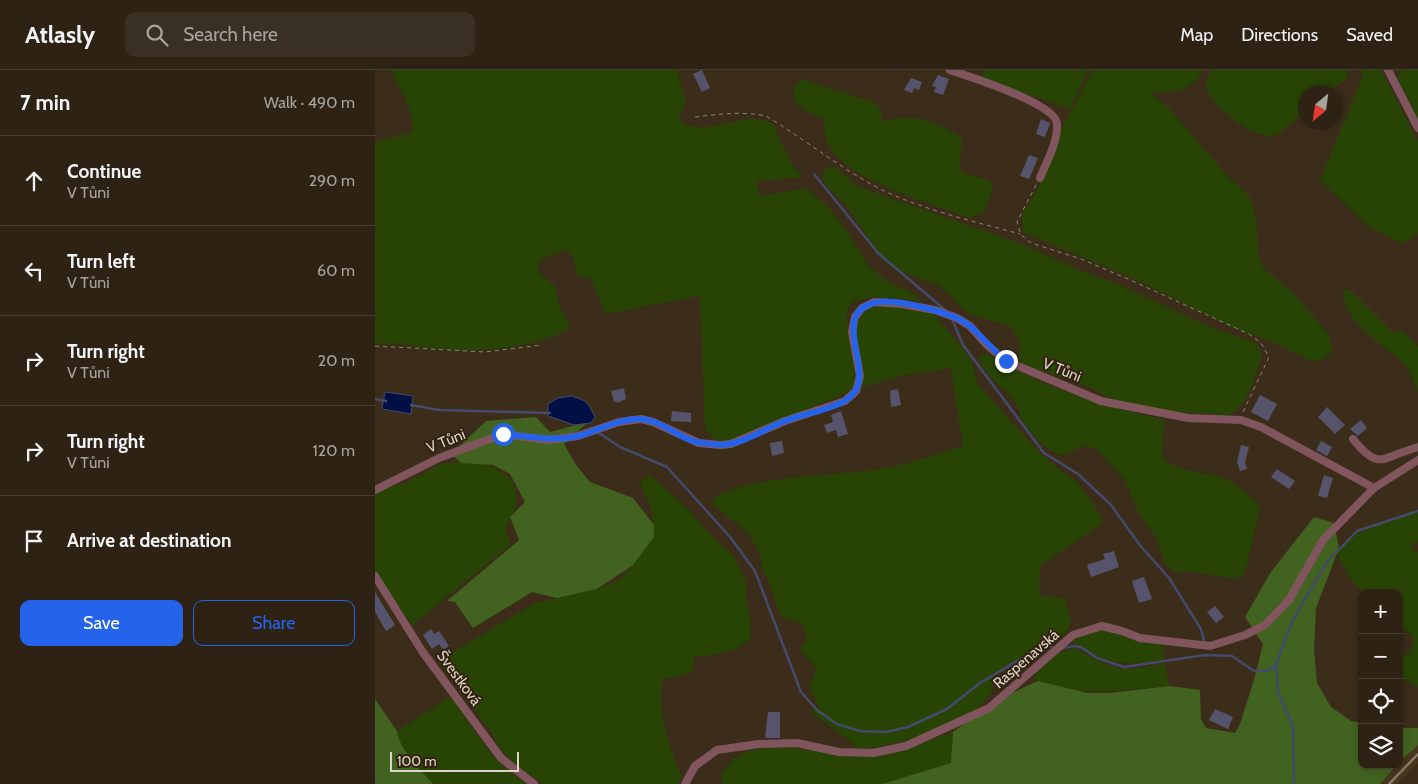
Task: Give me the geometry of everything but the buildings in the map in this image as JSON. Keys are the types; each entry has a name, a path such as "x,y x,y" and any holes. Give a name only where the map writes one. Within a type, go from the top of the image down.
{"street":[{"path":"950,70 1029,100 1050,111 1057,121 1056,138 1040,178"},
{"path":"976,70 978,80"},
{"path":"1388,70 1418,128"},
{"name":"V Tůni","path":"375,490 439,458 503,434 549,440 578,436 619,422 641,419 653,422 699,443 731,444 785,421 845,401 856,391 860,376 852,332 855,317 862,308 875,302 902,304 935,310 957,318 970,326 987,345 1006,361 1101,401 1179,417 1241,420 1261,427 1375,488"},
{"path":"1353,438 1365,454 1374,460 1387,459 1418,447"},
{"name":"Raspenavská","path":"685,784 695,766 717,750 759,744 797,743 839,752 873,753 906,746 989,708 1073,635 1102,626 1140,638 1209,646 1245,636 1265,626 1289,600 1323,540 1375,488 1418,460"},
{"name":"Švestková","path":"375,576 422,651 501,758 534,784"}],"path":[{"path":"695,117 753,113 766,116 849,172 884,191 978,223 1021,235 1031,243 1081,259 1249,334 1261,343 1269,358 1245,406 1241,420"},
{"path":"1021,235 1017,222 1025,203 1040,178"},
{"path":"375,346 477,352 542,345"}],"shaded area":[{"path":"385,392 413,396 411,414 382,409"},
{"path":"572,396 585,401 589,405 595,417 591,423 574,425 548,416 548,404 558,398"},
{"path":"1418,745 1418,763 1397,784 1380,784 1395,769 1403,769 1403,760"}],"green space":[{"path":"391,70 677,70 686,102 679,115 682,124 703,127 755,119 774,124 779,139 793,166 803,177 757,181 760,196 806,188 829,208 850,236 868,266 887,281 918,296 921,301 879,297 855,301 849,306 847,316 854,371 853,383 849,392 733,440 719,443 705,429 700,296 606,314 591,279 577,275 573,258 567,250 542,259 537,267 542,276 555,286 560,308 571,328 540,341 491,349 457,350 400,344 375,344 375,142 411,133 412,125 410,109"},
{"path":"984,70 1088,70 1070,109 981,78"},
{"path":"1093,70 1203,70 1193,83 1180,90 1150,92 1168,107 1227,176 1250,197 1256,217 1258,251 1262,267 1295,295 1330,336 1332,352 1322,360 1312,361 1273,342 1234,328 1130,277 1023,232 1022,215 1044,176 1063,126"},
{"path":"1211,70 1348,70 1346,79 1339,85 1298,85 1298,117 1283,131 1267,136 1247,128 1226,113 1210,96 1207,89 1207,80"},
{"path":"1360,70 1381,70 1418,142 1418,233 1403,244 1367,225 1320,180 1341,130 1343,130 1343,124 1363,74"},
{"path":"1403,70 1418,70 1418,120 1397,77"},
{"path":"801,79 873,102 881,109 881,119 885,122 904,117 925,120 945,128 962,138 959,169 964,173 990,181 993,188 984,212 970,218 891,189 852,169 837,157 828,144 823,118 802,108 795,100 794,88"},
{"path":"831,166 836,168 856,186 1019,243 1081,271 1122,286 1210,327 1256,343 1260,349 1261,357 1254,381 1246,397 1242,404 1229,415 1167,411 1109,398 1091,388 1024,365 1019,360 1020,342 1010,326 969,314 940,286 895,269 885,262 845,204 827,187 822,178 826,168"},
{"path":"1343,289 1350,290 1391,331 1404,332 1418,347 1418,392 1407,368 1399,359 1367,333 1350,314 1345,302"},
{"path":"900,305 933,313 972,360 977,384 1038,451 1063,473 1075,480 1093,503 1103,523 1040,566 1039,596 1064,598 1068,609 1070,624 1062,637 994,676 992,690 988,698 963,717 927,734 907,740 871,748 856,749 853,743 811,712 819,706 809,687 817,669 800,649 807,641 802,623 783,617 777,607 768,579 762,570 760,553 748,533 711,502 723,493 742,486 765,481 886,468 963,446 951,368 905,375 862,387 854,329 859,315 875,306"},
{"path":"987,353 1051,386 1118,408 1164,420 1162,457 1174,466 1217,476 1235,484 1247,493 1260,508 1245,573 1236,579 1189,571 1174,572 1164,562 1156,537 1139,514 1125,480 1099,451 1086,445 1065,455 1052,451 1040,442 1025,425 1015,402 990,376 982,364 979,357"},
{"path":"536,417 550,432 588,422 564,444 576,465 590,482 633,498 654,525 654,537 633,565 597,589 557,598 532,592 473,628 455,602 447,601 519,540 510,517 525,502 510,474 493,465 461,463 451,454 486,421"},
{"path":"474,462 491,466 505,474 515,487 517,495 516,505 505,530 510,539 509,546 412,625 375,573 375,494 386,488 407,482 442,463"},
{"path":"650,475 689,510 712,537 734,556 746,582 746,597 751,621 750,639 731,651 694,656 694,669 679,676 663,678 661,689 662,715 669,742 682,777 678,784 543,784 519,767 500,749 490,730 438,661 535,603 599,589 622,578 654,537 651,508 640,482"},
{"path":"1418,511 1418,541 1411,546 1418,553 1418,687 1403,679 1403,654 1405,655 1410,653 1414,640 1411,634 1403,628 1403,589 1360,589 1352,581 1337,554 1349,539 1358,533 1409,512"},
{"path":"1314,517 1334,523 1339,548 1316,608 1314,650 1317,683 1331,707 1351,721 1358,722 1358,769 1393,769 1380,784 882,784 951,763 953,732 996,700 1038,681 1087,693 1110,693 1170,686 1200,690 1201,719 1206,728 1235,733 1241,723 1263,644 1245,617 1271,572"},
{"path":"1105,629 1163,645 1164,660 1139,663 1116,662 1094,655 1072,641 1085,633"},
{"path":"1076,648 1100,661 1119,668 1138,668 1165,663 1169,686 1098,692 1069,689 1047,684 1033,678 1036,672 1059,651 1063,653"},
{"path":"453,695 471,726 496,760 527,784 433,784 417,766 401,744 397,731"},
{"path":"375,699 397,731 401,744 433,784 375,784"},
{"path":"1403,728 1418,728 1418,745 1403,759"},
{"path":"953,732 951,763 882,784 724,784 721,779 722,773 734,759 749,750 787,747 855,757 896,752"}],"waterway":[{"path":"814,174 878,253 945,310"},
{"path":"952,319 963,345 1044,453 1078,474 1111,505 1139,544 1169,578 1201,629 1204,641"},
{"path":"375,399 386,401"},
{"path":"411,405 439,410 550,413"},
{"path":"599,433 620,447 667,467 730,537 755,571 801,692 818,711 837,724 860,731 886,732 908,727 947,709 980,683 1041,647 1048,645 1052,647"},
{"path":"1294,784 1293,727 1278,692 1276,664 1292,622 1326,563 1357,531 1418,511"},
{"path":"1062,648 1081,647 1097,658 1124,667 1205,655 1232,656 1254,671 1268,671 1276,664"}],"railway":[{"path":"1389,784 1418,754"}],"route":[{"path":"503,434 549,440 578,436 619,422 641,419 653,422 699,443 731,444 785,421 845,401 856,391 860,376 852,332 855,317 862,308 875,302 902,304 935,310 957,318 970,326 987,345 1006,361"}]}
